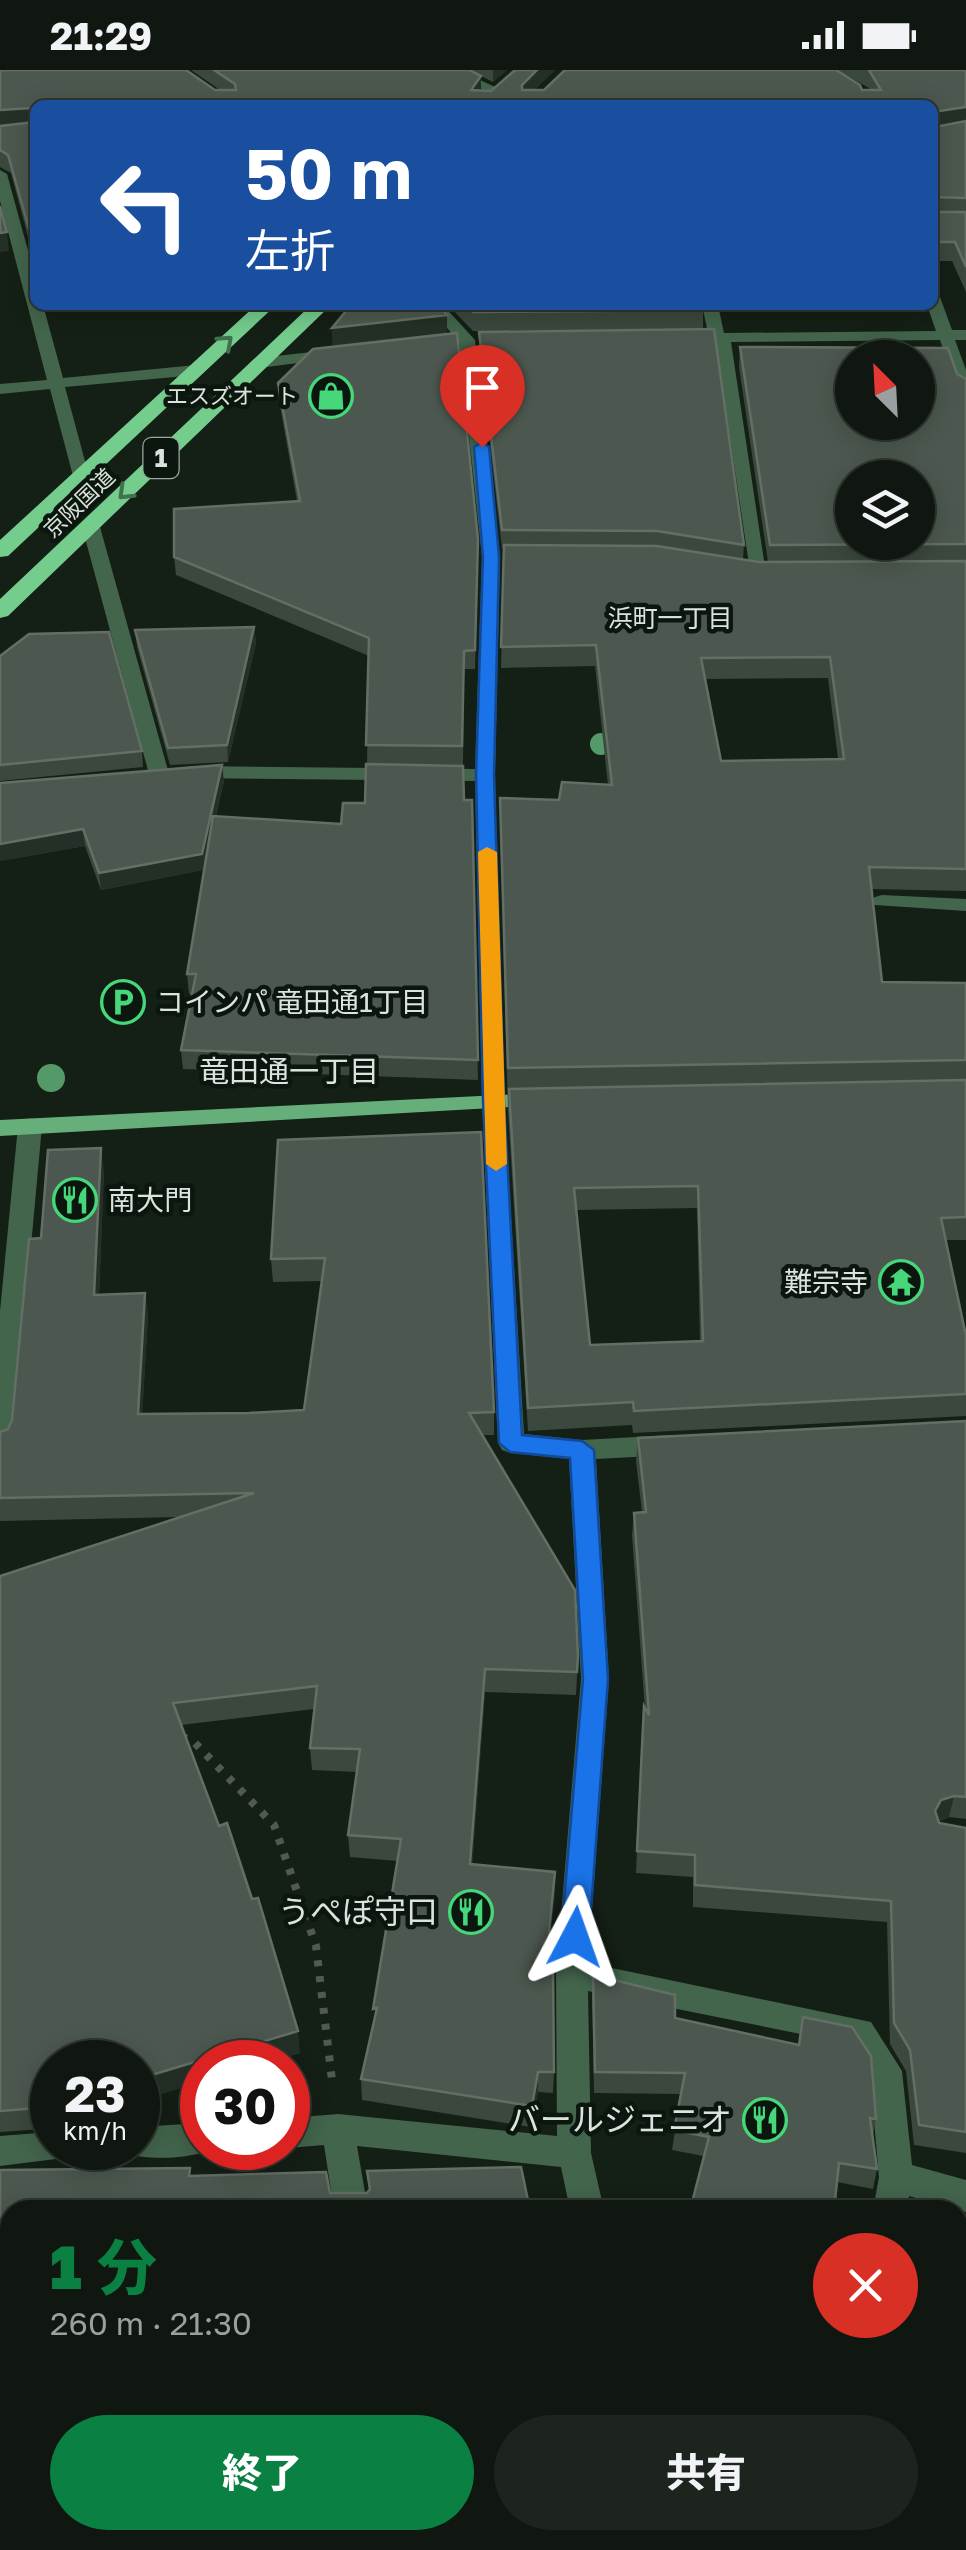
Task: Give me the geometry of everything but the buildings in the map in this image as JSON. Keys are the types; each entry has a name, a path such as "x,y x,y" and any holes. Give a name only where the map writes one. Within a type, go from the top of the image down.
{"highway":[{"path":"487,100 502,86"},
{"name":"京阪国道","path":"0,551 262,310"},
{"name":"京阪国道","path":"0,612 316,310"}],"main road":[{"path":"0,1128 572,1100"}],"street":[{"path":"447,70 460,79 502,86"},
{"path":"0,174 30,289"},
{"path":"36,310 81,476"},
{"path":"439,310 467,341 500,557 485,775 493,1101 510,1443 582,1450 697,1444"},
{"path":"712,310 720,338 758,574"},
{"path":"936,310 966,392"},
{"path":"659,338 966,335"},
{"path":"258,363 356,352"},
{"path":"0,390 196,370"},
{"path":"91,526 150,775 203,770 485,775"},
{"path":"882,901 966,905"},
{"path":"0,1444 30,1126"},
{"path":"582,1450 596,1679 572,1974 574,2152 587,2200"},
{"path":"572,1974 860,2032 886,2071 893,2194 966,2196"},
{"path":"310,2132 338,2130 574,2152"},
{"path":"338,2130 349,2200"},
{"path":"0,2151 30,2149"}],"path":[{"path":"177,1734 194,1742 274,1826 316,1946 338,2130"}],"slow traffic":[{"path":"487,852 496,1164"}],"place":[{"name":"エスズオート","path":"331,396"},
{"name":"コインパ 竜田通1丁目","path":"123,1002"},
{"name":"南大門","path":"75,1200"},
{"name":"難宗寺","path":"901,1282"},
{"name":"うぺぽ守口","path":"471,1912"},
{"name":"バールジェニオ","path":"765,2120"}],"district":[{"name":"浜町一丁目","path":"670,618"},
{"name":"竜田通一丁目","path":"289,1072"}],"route":[{"path":"482,447 491,557 485,775 493,1101 510,1443 582,1450 596,1679 575,1937"}]}
